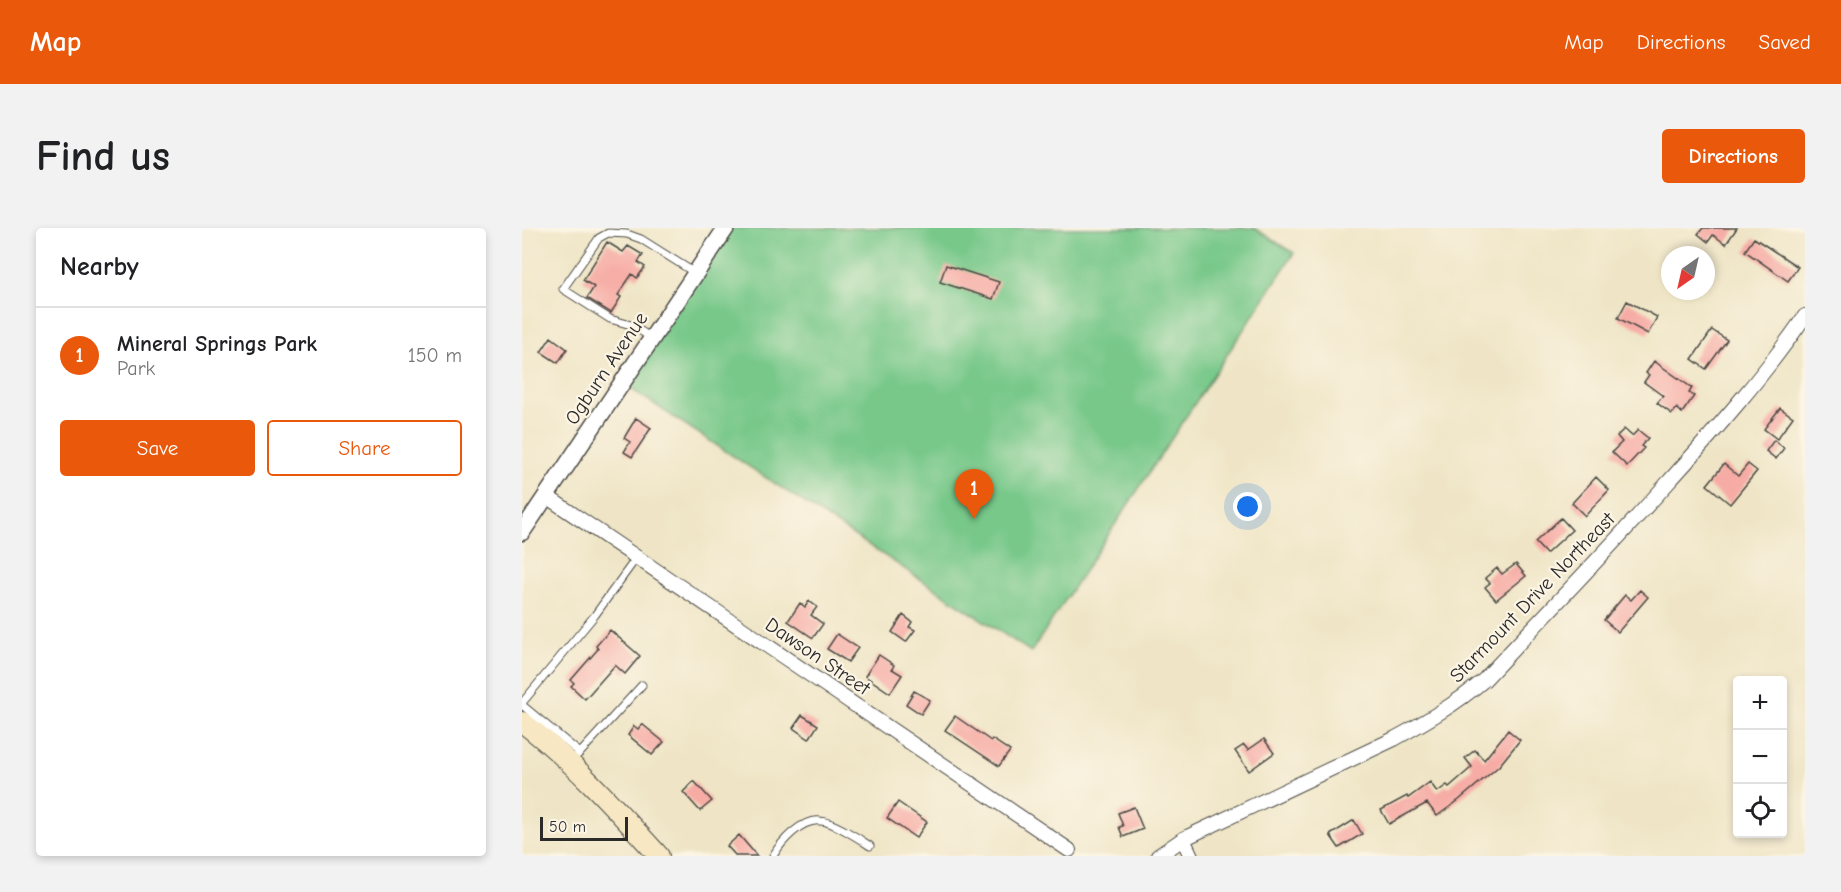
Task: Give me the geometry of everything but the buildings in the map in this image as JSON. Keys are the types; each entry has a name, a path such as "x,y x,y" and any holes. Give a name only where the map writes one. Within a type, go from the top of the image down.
{"main road":[{"path":"522,722 575,758 604,795 659,856"}],"street":[{"name":"Ogburn Avenue","path":"522,532 726,228"},
{"name":"Starmount Drive Northeast","path":"1158,856 1183,839 1394,740 1467,694 1484,680 1610,547 1697,450 1761,377 1805,316"},
{"name":"Dawson Street","path":"546,496 1069,849"},
{"path":"1183,839 1191,856"}],"lane":[{"path":"652,338 631,325 610,319 563,289 599,238 608,233 627,234 642,239 695,273"},
{"path":"637,557 595,615 522,704 575,758 642,685"},
{"path":"773,856 780,844 792,832 808,823 820,820 848,831 870,846"}],"green space":[{"path":"730,228 1254,228 1294,253 1031,652 625,385"}],"place":[{"name":"Mineral Springs Park","path":"974,519"}]}
